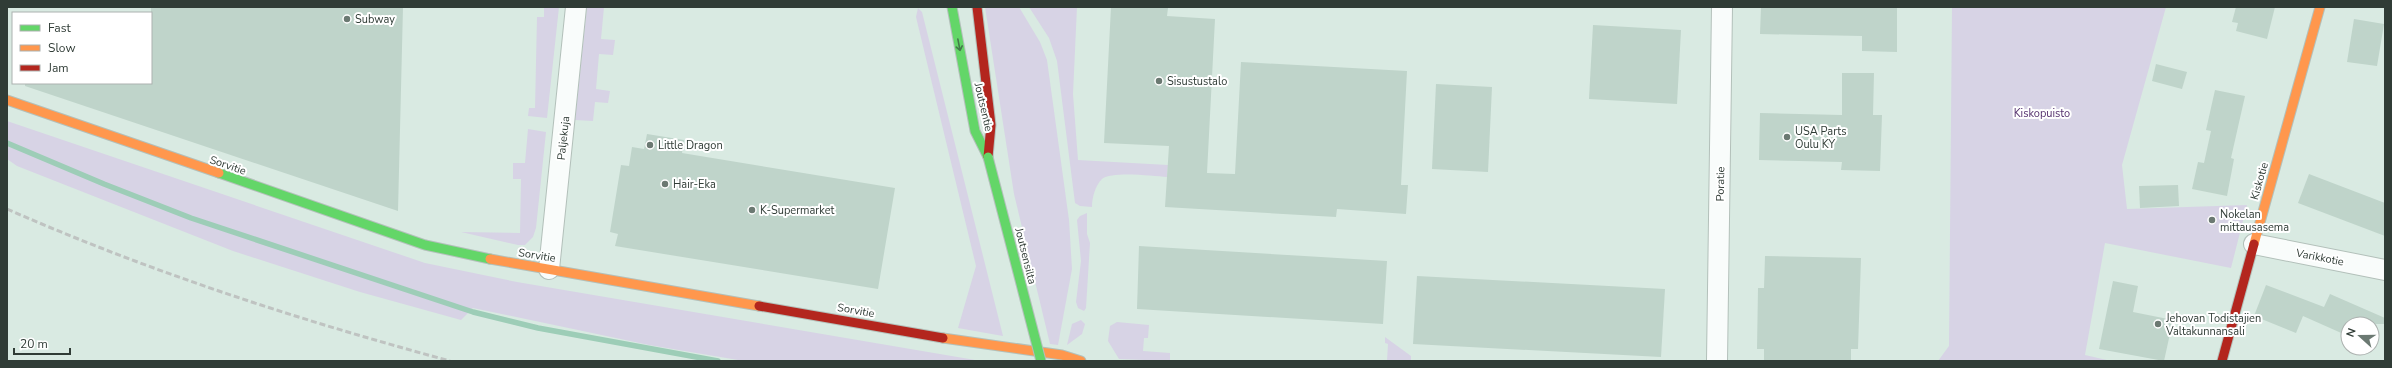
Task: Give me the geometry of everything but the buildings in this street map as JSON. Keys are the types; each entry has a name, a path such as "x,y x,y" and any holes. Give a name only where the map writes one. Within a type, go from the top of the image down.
{"street":[{"name":"Paljekuja","path":"549,269 576,7"},
{"name":"Joutsentie","path":"952,7 975,131 988,157"},
{"name":"Joutsentie","path":"977,7 991,125 988,157"},
{"name":"Poratie","path":"1717,361 1722,7"},
{"name":"Kiskotie","path":"2222,361 2320,7"},
{"name":"Sorvitie","path":"7,100 425,244 477,258 549,269 951,339 1062,355 1081,361"},
{"name":"Joutsensilta","path":"988,157 1041,361"},
{"name":"Varikkotie","path":"2254,244 2385,270"}],"green space":[{"path":"544,7 559,7 547,118 528,116 529,108 535,108 537,17 544,17"},
{"path":"587,7 604,7 601,39 615,40 613,55 599,54 596,89 610,91 608,103 595,102 593,121 575,120"},
{"path":"985,7 1019,7 1040,42 1047,60 1069,220 1072,269 1058,345 1050,344 1014,194"},
{"path":"1029,7 1077,7 1073,94 1078,160 1168,165 1167,177 1114,175 1102,179 1097,185 1093,196 1092,207 1080,206 1075,203 1057,61 1049,38"},
{"name":"Kiskopuisto","path":"1952,7 2166,7 2122,165 2127,209 2247,205 2231,268 2105,243 2085,355 2111,361 1938,361 1949,346"},
{"path":"918,8 922,12 1003,336 958,328 976,266 916,17"},
{"path":"7,121 425,263 517,282 981,361 744,361 649,345 473,308 461,320 360,292 233,251 17,166 7,159"},
{"path":"528,129 546,132 536,228 533,237 525,245 518,245 461,232 520,233 521,179 513,179 513,163 525,163"},
{"path":"1087,213 1087,234 1090,243 1086,308 1084,311 1078,308 1076,302 1081,261 1077,220 1080,216"},
{"path":"1081,320 1085,324 1082,334 1067,345 1072,324"},
{"path":"1117,322 1149,325 1148,338 1144,338 1143,351 1170,353 1170,361 1119,359 1108,341 1110,326"},
{"path":"1385,337 1411,356 1411,361 1387,361 1388,344 1385,343"}],"waterway":[{"path":"7,143 104,184 191,218 473,312 538,328 718,361"}],"railway":[{"path":"7,209 115,254 170,274 281,312 450,361"}],"traffic: fast":[{"path":"952,7 975,131 988,157"},
{"path":"988,157 1041,361"},
{"path":"219,173 425,245 490,259"}],"traffic: slow":[{"path":"2254,244 2320,7"},
{"path":"7,100 219,173"},
{"path":"490,259 759,306"},
{"path":"943,338 1062,355 1081,361"}],"traffic: jam":[{"path":"977,7 991,125 988,157"},
{"path":"2222,361 2254,244"},
{"path":"759,306 943,338"}],"place":[{"name":"Subway","path":"347,19"},
{"name":"Sisustustalo","path":"1159,81"},
{"name":"USA Parts Oulu KY","path":"1787,137"},
{"name":"Little Dragon","path":"650,145"},
{"name":"Hair-Eka","path":"665,184"},
{"name":"K-Supermarket","path":"752,210"},
{"name":"Nokelan mittausasema","path":"2212,220"},
{"name":"Jehovan Todistajien Valtakunnansali","path":"2158,324"}]}
